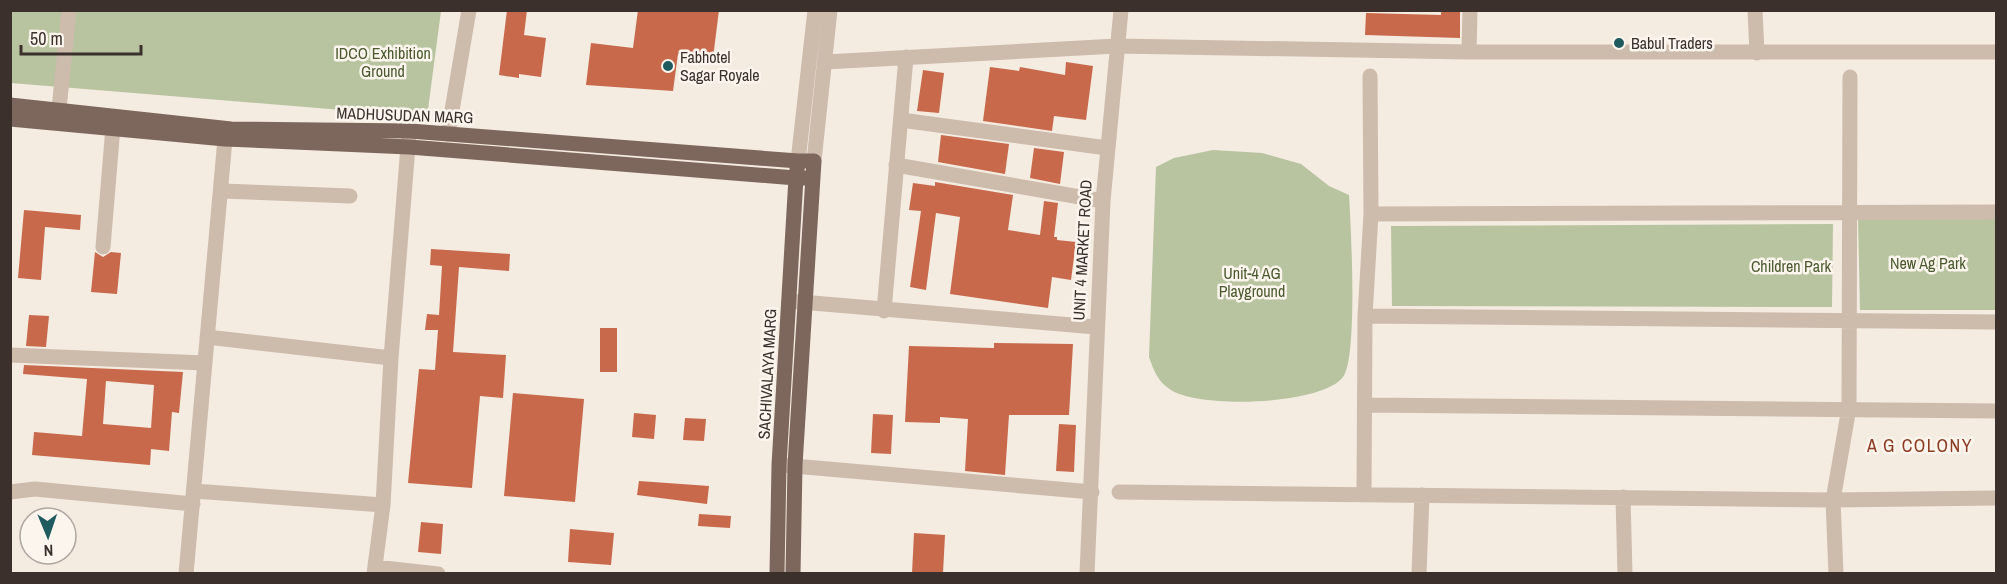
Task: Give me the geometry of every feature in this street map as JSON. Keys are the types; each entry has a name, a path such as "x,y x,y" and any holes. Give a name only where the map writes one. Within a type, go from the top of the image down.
{"main road":[{"name":"MADHUSUDAN MARG","path":"10,105 231,129 409,139 813,178"},
{"name":"MADHUSUDAN MARG","path":"10,119 225,139 409,139 448,134 814,161"},
{"name":"SACHIVALAYA MARG","path":"777,573 779,465 798,161"},
{"name":"SACHIVALAYA MARG","path":"793,573 795,465 814,161"}],"street":[{"path":"59,109 69,10"},
{"path":"448,134 468,10"},
{"path":"798,161 815,10"},
{"path":"814,161 830,10"},
{"name":"UNIT 4 MARKET ROAD","path":"1087,573 1103,201 1121,10"},
{"path":"1469,52 1470,10"},
{"path":"1755,10 1757,53"},
{"path":"825,62 1117,46 1469,52 1996,52"},
{"path":"884,311 906,57"},
{"path":"1364,493 1365,316 1371,214 1370,76"},
{"path":"1836,573 1833,500 1849,408 1850,77"},
{"path":"901,120 1107,148"},
{"path":"103,247 113,127"},
{"path":"186,573 225,139"},
{"path":"409,139 391,358 383,505 374,570 438,573"},
{"path":"896,165 1103,201"},
{"path":"222,191 350,196"},
{"path":"1371,214 1996,212"},
{"path":"789,302 807,301 884,311 1096,327"},
{"path":"1365,316 1996,322"},
{"path":"207,337 391,358"},
{"path":"10,355 205,363"},
{"path":"1365,405 1996,411"},
{"path":"779,465 1092,492"},
{"path":"10,492 35,489 383,505"},
{"path":"1119,492 1833,500 1996,498"},
{"path":"1419,573 1422,495"},
{"path":"1623,497 1625,573"}],"green space":[{"name":"IDCO Exhibition Ground","path":"10,11 441,11 427,117 11,83"},
{"name":"Unit-4 AG Playground","path":"1213,150 1262,153 1301,164 1329,186 1349,195 1351,345 1348,365 1343,377 1331,386 1311,394 1287,398 1233,402 1207,400 1171,390 1160,380 1155,371 1149,357 1156,167 1174,158"},
{"name":"New Ag Park","path":"1996,215 1996,310 1860,310 1858,216"},
{"name":"Children Park","path":"1833,224 1832,307 1392,306 1391,226"}],"building":[{"path":"507,10 527,10 524,35 546,38 541,77 519,74 519,78 499,75"},
{"path":"638,10 719,10 713,58 678,54 673,91 586,85 591,43 633,48"},
{"path":"1441,10 1460,10 1460,38 1365,35 1366,13 1441,15"},
{"path":"1066,62 1093,66 1086,120 1054,116 1052,131 983,121 990,67 1019,71 1020,67 1065,75"},
{"path":"923,70 944,73 939,113 917,111"},
{"path":"941,135 1009,144 1005,174 938,162"},
{"path":"1034,148 1064,152 1060,184 1030,178"},
{"path":"935,182 1013,195 1008,230 1040,235 1044,201 1058,203 1054,237 1057,237 1057,240 1076,242 1071,280 1052,277 1048,308 950,294 960,217 936,213 926,290 910,287 921,211 909,210 913,183 935,186"},
{"path":"24,210 81,215 80,230 45,227 41,280 18,278"},
{"path":"431,249 510,254 509,271 459,267 453,352 506,355 503,398 480,396 472,488 408,483 419,369 435,370 438,330 425,330 427,314 439,315 442,266 430,265"},
{"path":"95,252 103,257 111,252 121,253 117,294 91,292"},
{"path":"29,315 49,316 46,347 26,346"},
{"path":"600,328 617,328 617,372 600,372"},
{"path":"994,343 1073,344 1069,415 1009,415 1005,475 965,471 968,419 940,417 940,423 905,422 909,346 994,348"},
{"path":"24,365 183,372 179,413 172,412 169,451 151,449 150,465 32,455 34,432 82,436 87,379 23,374","holes":["106,381 154,385 151,428 103,424"]},
{"path":"513,393 584,399 575,502 504,496"},
{"path":"634,413 656,415 654,439 632,437"},
{"path":"873,414 893,415 891,454 871,453"},
{"path":"685,418 706,419 704,441 683,440"},
{"path":"1059,424 1076,425 1074,472 1056,471"},
{"path":"639,481 709,486 707,504 637,495"},
{"path":"699,514 731,516 730,528 698,526"},
{"path":"421,522 443,524 441,554 418,552"},
{"path":"570,529 614,533 611,565 568,562"},
{"path":"914,533 945,535 943,573 912,573"}],"place":[{"name":"Babul Traders","path":"1619,43"},
{"name":"Fabhotel Sagar Royale","path":"668,66"}],"district":[{"name":"A G COLONY","path":"1920,445"}]}
